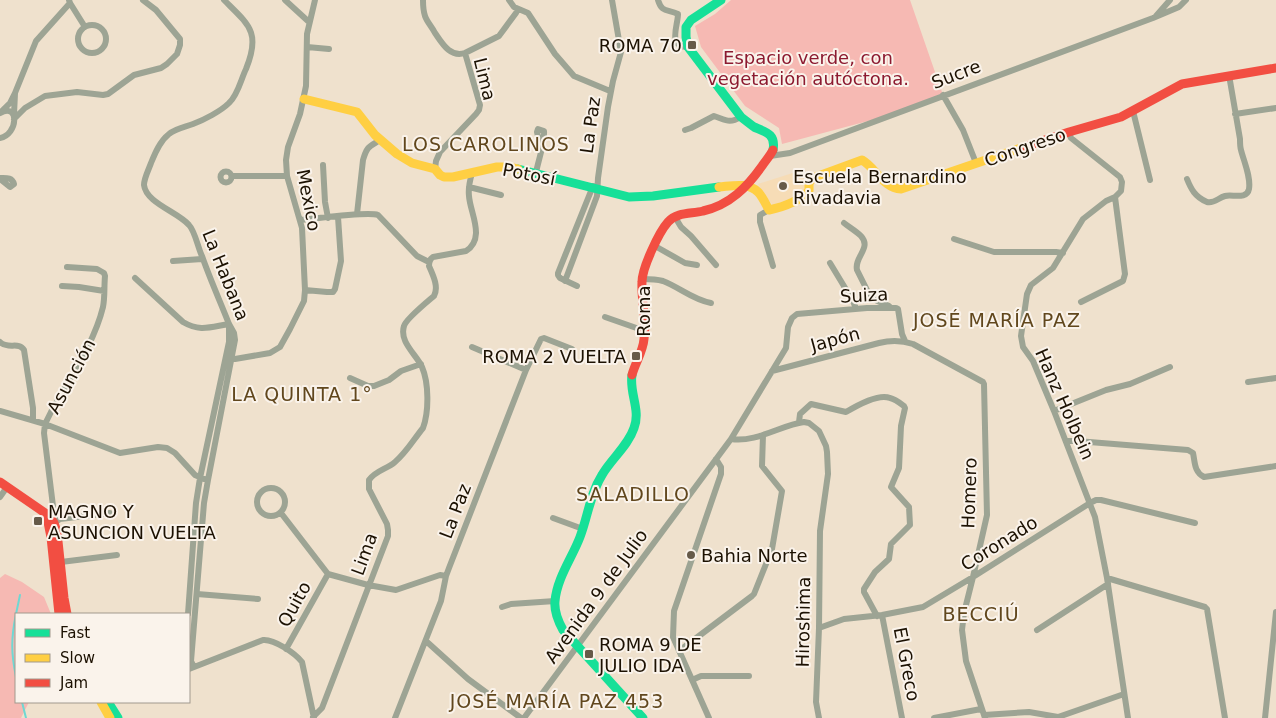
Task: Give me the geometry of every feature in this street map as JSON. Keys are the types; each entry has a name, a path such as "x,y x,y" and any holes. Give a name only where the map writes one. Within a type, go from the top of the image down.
{"main road":[{"path":"674,217 712,208 736,196 749,186 770,156 774,144 772,138 764,131 741,117 688,47 685,34 686,25 721,0"},
{"name":"Congreso","path":"769,210 781,207 807,193 809,183 813,178 862,160 868,163 896,190 1069,132 1121,117 1182,84 1276,68"},
{"name":"Potosí","path":"304,99 356,112 380,140 405,160 435,169 440,176 448,178 502,167 514,168 622,196 643,197 730,186 749,186"},
{"path":"749,186 759,193 769,210"},
{"name":"Roma","path":"643,718 563,630 558,620 555,601 558,586 583,529 600,477 634,431 637,418 631,379 641,350 646,319 642,279 663,227 674,217"},
{"path":"4,484 42,510 53,521"},
{"path":"32,504 45,518 49,527 59,613"},
{"name":"Asunción","path":"53,521 57,532 67,613"},
{"path":"102,703 110,718"},
{"path":"111,704 118,718"}],"street":[{"path":"14,117 45,96 81,92 105,95 134,75 164,67 174,58 179,49 180,39 156,10 143,0"},
{"name":"La Habana","path":"191,664 204,503 229,358 235,340 234,333 190,226 155,200 144,185 154,156 168,135 174,130 203,120 224,107 235,95 252,51 253,37 246,22 224,0"},
{"path":"284,0 309,22"},
{"name":"Mexico","path":"229,358 270,352 280,347 305,297 300,220 288,176 286,160 287,151 304,99 307,79 307,34 315,0"},
{"name":"Lima","path":"423,0 423,8 427,20 443,45 455,54 465,53 480,102 479,110 440,152 435,169"},
{"path":"509,0 514,7 528,13 555,54 574,76 610,91"},
{"name":"La Paz","path":"595,189 610,91 620,52 612,0"},
{"path":"658,0 660,6 665,11 678,14 674,36 675,41 682,47 688,47"},
{"name":"Sucre","path":"1153,18 1170,0"},
{"name":"Sucre","path":"770,156 790,152 1153,18 1179,7 1186,0"},
{"path":"1,112 10,103 15,93 36,42 70,2 85,27"},
{"path":"465,53 499,36 518,9"},
{"path":"94,25 103,30 106,44 100,51 91,54 80,47 79,34 85,27 94,25"},
{"path":"307,47 329,49"},
{"path":"1187,178 1195,194 1208,202 1216,201 1226,196 1247,194 1249,189 1246,167 1240,149 1236,114 1228,75"},
{"path":"1,138 6,136 14,126 15,93"},
{"path":"943,95 963,130 976,163"},
{"path":"14,104 17,109 25,108"},
{"path":"1236,114 1276,108"},
{"path":"1,112 9,110 14,117"},
{"path":"1133,112 1150,180"},
{"path":"685,130 714,116 730,122 741,117"},
{"path":"1069,132 1071,138 1120,178 1123,186 1115,197 1125,279 1081,302"},
{"path":"357,214 365,152 368,147 380,140"},
{"path":"536,173 541,149"},
{"path":"324,165 325,202 328,218"},
{"path":"300,220 357,214 378,215 418,256 429,262 434,257 466,251 472,245 476,227 469,198 472,173"},
{"path":"232,176 288,176"},
{"path":"469,187 501,195"},
{"path":"577,286 560,278 558,273 595,189"},
{"name":"Hanz Holbein","path":"1115,197 1106,201 1082,219 1050,272 1034,282 1029,288 1020,336 1023,347 1033,361 1054,411 1096,522 1108,581 1128,718"},
{"path":"769,210 760,215 760,222 773,266"},
{"path":"305,290 333,292 341,261 338,216"},
{"path":"674,217 716,265"},
{"path":"844,223 862,237 864,241 864,248 856,262 856,266 870,296 893,307"},
{"path":"954,238 994,252 1063,253"},
{"path":"655,246 685,263 697,265"},
{"path":"173,261 202,259"},
{"name":"Lima","path":"314,717 322,708 388,536 384,517 369,489 369,480 372,476 398,460 424,424 427,396 424,374 421,364 404,339 403,332 404,324 436,292 429,262"},
{"path":"830,263 853,301 856,310"},
{"name":"Asunción","path":"53,521 44,433 51,412 94,333 103,306 105,276 104,272 97,269 67,267"},
{"path":"136,278 183,322 190,326 200,328 229,324"},
{"path":"642,279 663,281 703,302 711,303"},
{"path":"62,286 104,290"},
{"name":"Suiza","path":"797,314 893,307 898,309 905,341"},
{"name":"Avenida 9 de Julio","path":"523,718 731,439 786,348 789,322 797,314"},
{"path":"604,317 645,331"},
{"name":"La Paz","path":"396,718 441,601 446,576 526,370 541,339 544,338 572,349"},
{"name":"Japón","path":"772,371 879,343 894,340 905,341"},
{"name":"Homero","path":"905,341 984,384 987,515 964,613 962,630 966,660 983,714"},
{"path":"0,342 7,346 20,346 24,350 33,419"},
{"path":"472,347 526,370"},
{"path":"188,613 196,503 200,478 229,358"},
{"path":"350,378 368,386 374,386 389,380 401,371 421,364"},
{"path":"1054,411 1106,390 1130,384 1170,367"},
{"path":"1248,382 1276,378"},
{"name":"El Greco","path":"799,422 800,414 811,404 846,412 870,399 889,397 905,408 901,426 899,468 891,487 908,507 910,525 891,544 889,559 875,572 864,589 864,592 880,616 902,718"},
{"path":"0,411 33,419 120,453 158,447 167,448 175,453 195,475 208,480"},
{"path":"731,439 737,440 763,435 799,422"},
{"name":"Hiroshima","path":"799,422 809,423 819,431 828,452 828,474 820,531 816,702 819,718"},
{"path":"680,651 752,596 772,549 782,493 762,466 763,435"},
{"path":"1066,441 1188,450 1193,453 1198,474 1204,477 1276,466"},
{"path":"709,718 673,637 674,611 721,474 721,468 716,459"},
{"path":"0,498 4,484"},
{"path":"272,488 280,492 285,505 280,513 272,516 263,514 257,507 260,493 272,488"},
{"path":"1090,503 1101,500 1195,524"},
{"name":"Coronado","path":"819,628 844,619 880,616 923,608 1090,503"},
{"path":"53,521 110,513"},
{"path":"280,513 328,574 368,585 396,590 440,575 446,576"},
{"path":"553,518 583,529"},
{"path":"61,562 117,555"},
{"name":"Quito","path":"286,649 328,574"},
{"path":"1037,630 1108,581 1205,607 1208,612 1225,718"},
{"path":"197,594 258,599"},
{"path":"502,607 511,604 555,601"},
{"path":"1265,718 1276,612"},
{"path":"191,664 206,662 262,640 270,640 286,649 302,662 314,717"},
{"path":"426,641 468,679 523,718"},
{"path":"692,680 701,676 749,676"},
{"path":"934,718 1029,712 1058,717 1124,694"}],"shaded area":[{"name":"Escuela Bernardino Rivadavia","path":"799,171 806,183 807,189 794,197 773,205 763,194 758,184"}],"green space":[{"name":"Espacio verde, con vegetación autóctona.","path":"731,0 910,0 943,95 898,113 782,144 779,128 745,106 701,47 695,26 715,14"},
{"path":"5,574 22,582 44,597 51,613 15,613 15,703 28,703 21,718 0,718 0,578"}],"waterway":[{"path":"16,613 20,595"},
{"path":"15,620 12,646 15,671"},
{"path":"22,703 26,718"}],"traffic: fast":[{"path":"721,0 691,20 686,27 688,47 741,117 754,127 769,134 773,140 773,150"},
{"path":"518,169 629,197 653,196 719,187"},
{"path":"632,375 632,388 636,408 634,428 628,441 598,482 580,537 559,584 555,605 563,630 643,718"},
{"path":"109,703 118,718"}],"traffic: slow":[{"path":"304,99 357,112 375,135 397,154 412,163 435,169 444,177 453,177 497,167 518,169"},
{"path":"719,187 740,185 750,187 758,192 769,210 801,198 809,191 809,183 813,178 862,160 889,185 901,189 1024,147"},
{"path":"102,703 110,718"}],"traffic: jam":[{"path":"1024,147 1121,117 1182,84 1276,68"},
{"path":"632,375 644,339 643,276 652,250 664,227 676,216 713,208 730,200 744,188 773,150"},
{"path":"0,482 48,515 54,523 57,532 67,613"},
{"path":"44,516 48,522 51,537 59,613"}],"place":[{"name":"ROMA 70","path":"692,45"},
{"name":"Escuela Bernardino Rivadavia","path":"783,186"},
{"name":"ROMA 2 VUELTA","path":"636,356"},
{"name":"MAGNO Y ASUNCION VUELTA","path":"38,521"},
{"name":"Bahia Norte","path":"691,555"},
{"name":"ROMA 9 DE JULIO IDA","path":"589,654"}],"district":[{"name":"LOS CAROLINOS","path":"486,144"},
{"name":"JOSÉ MARÍA PAZ","path":"997,320"},
{"name":"LA QUINTA 1°","path":"302,394"},
{"name":"SALADILLO","path":"633,494"},
{"name":"BECCIÚ","path":"981,614"},
{"name":"JOSÉ MARÍA PAZ 453","path":"557,701"}]}
